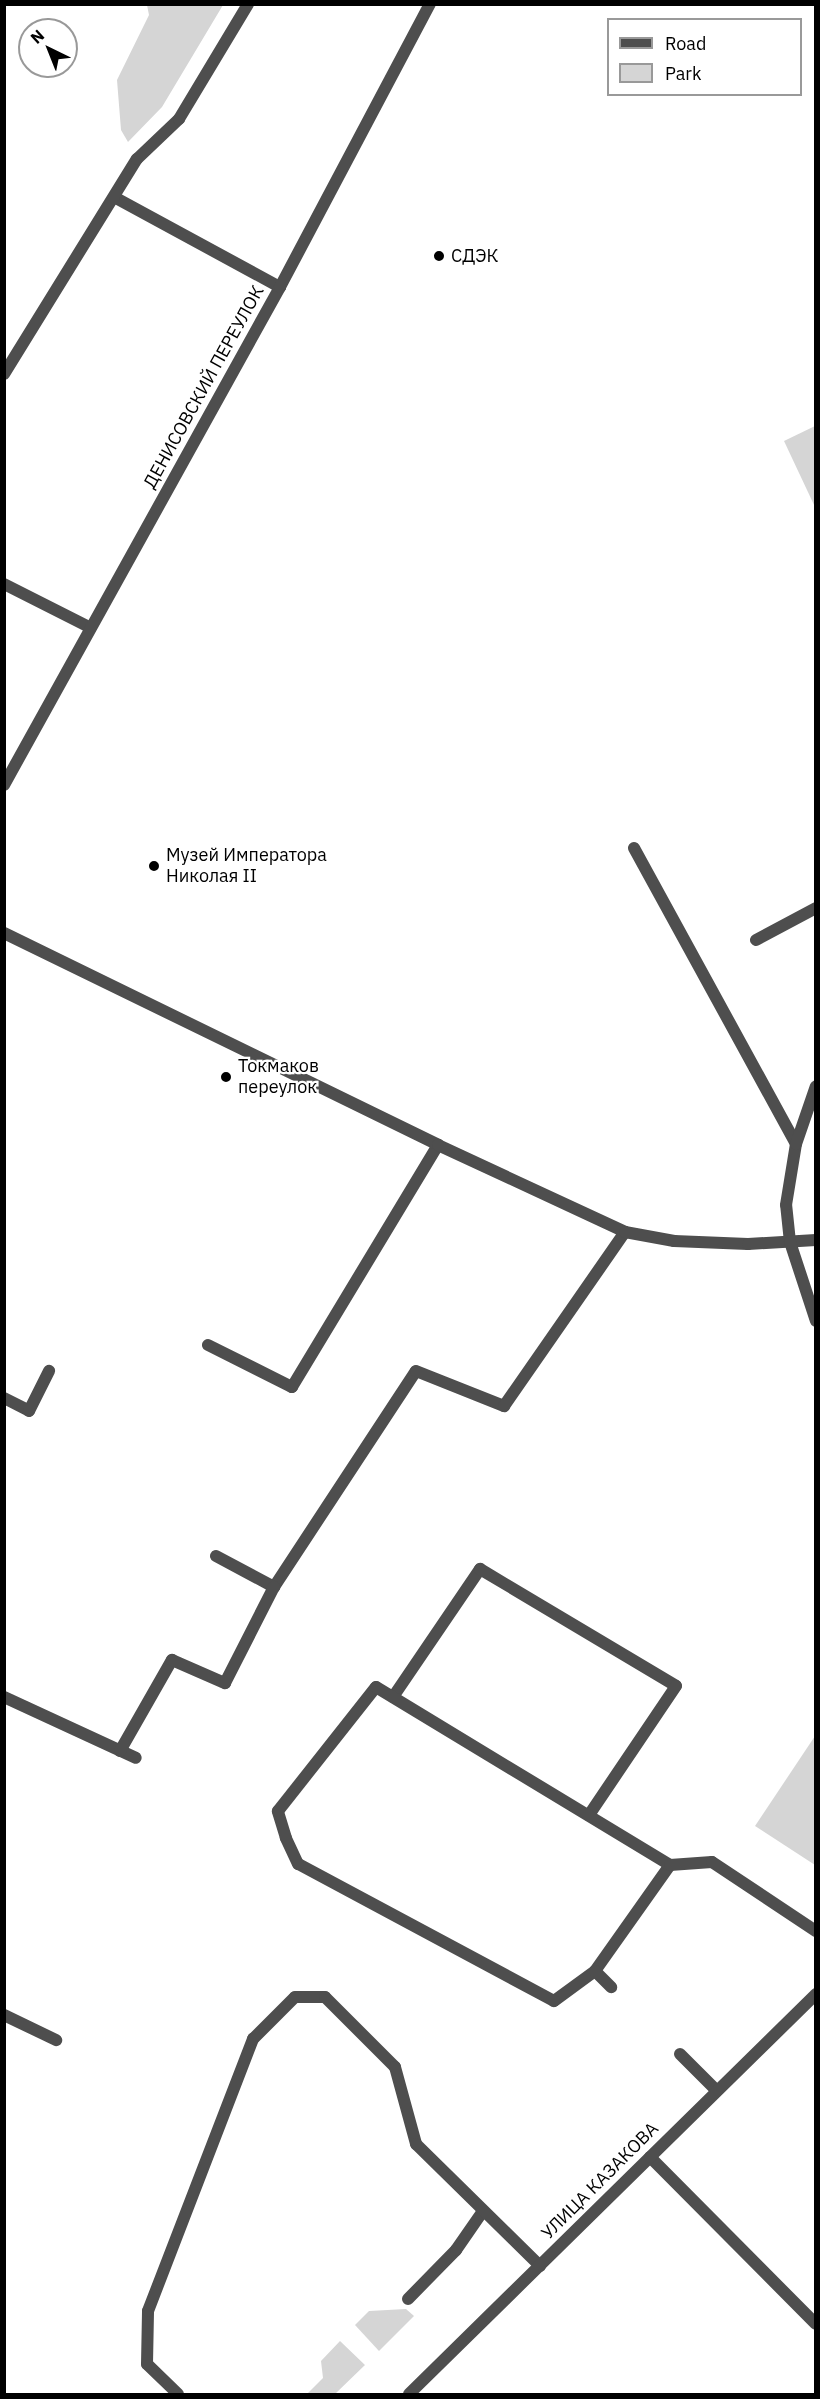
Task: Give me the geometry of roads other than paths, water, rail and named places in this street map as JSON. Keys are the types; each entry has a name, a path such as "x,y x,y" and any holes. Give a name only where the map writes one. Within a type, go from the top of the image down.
{"street":[{"path":"4,374 137,159 179,120 249,4"},
{"name":"ДЕНИСОВСКИЙ ПЕРЕУЛОК","path":"4,785 280,287 430,4"},
{"path":"114,197 280,287"},
{"path":"4,584 91,628"},
{"path":"634,848 796,1144"},
{"path":"756,940 816,908"},
{"path":"4,933 438,1145 625,1232 674,1241 748,1244 816,1240"},
{"path":"816,1086 796,1144 786,1205 790,1242 816,1321"},
{"path":"208,1345 292,1387 438,1145"},
{"path":"120,1751 172,1660 225,1683 274,1587 416,1371 504,1406 625,1232"},
{"path":"4,1398 29,1411 48,1371"},
{"path":"216,1556 274,1587"},
{"path":"393,1697 480,1569 676,1686 589,1815"},
{"path":"670,1864 595,1971 554,2001 298,1864 286,1838 278,1811 376,1687 670,1864 712,1862 816,1931"},
{"path":"4,1697 136,1758"},
{"path":"595,1971 611,1987"},
{"name":"УЛИЦА КАЗАКОВА","path":"409,2394 816,1994"},
{"path":"178,2394 147,2364 148,2310 253,2039 295,1997 325,1997 395,2067 416,2144 540,2266"},
{"path":"4,2015 56,2040"},
{"path":"680,2054 717,2091"},
{"path":"650,2157 816,2324"},
{"path":"408,2299 456,2250 483,2211"}],"place":[{"name":"СДЭК","path":"439,256"},
{"name":"Музей Императора Николая II","path":"154,866"},
{"name":"Токмаков переулок","path":"226,1077"}]}
